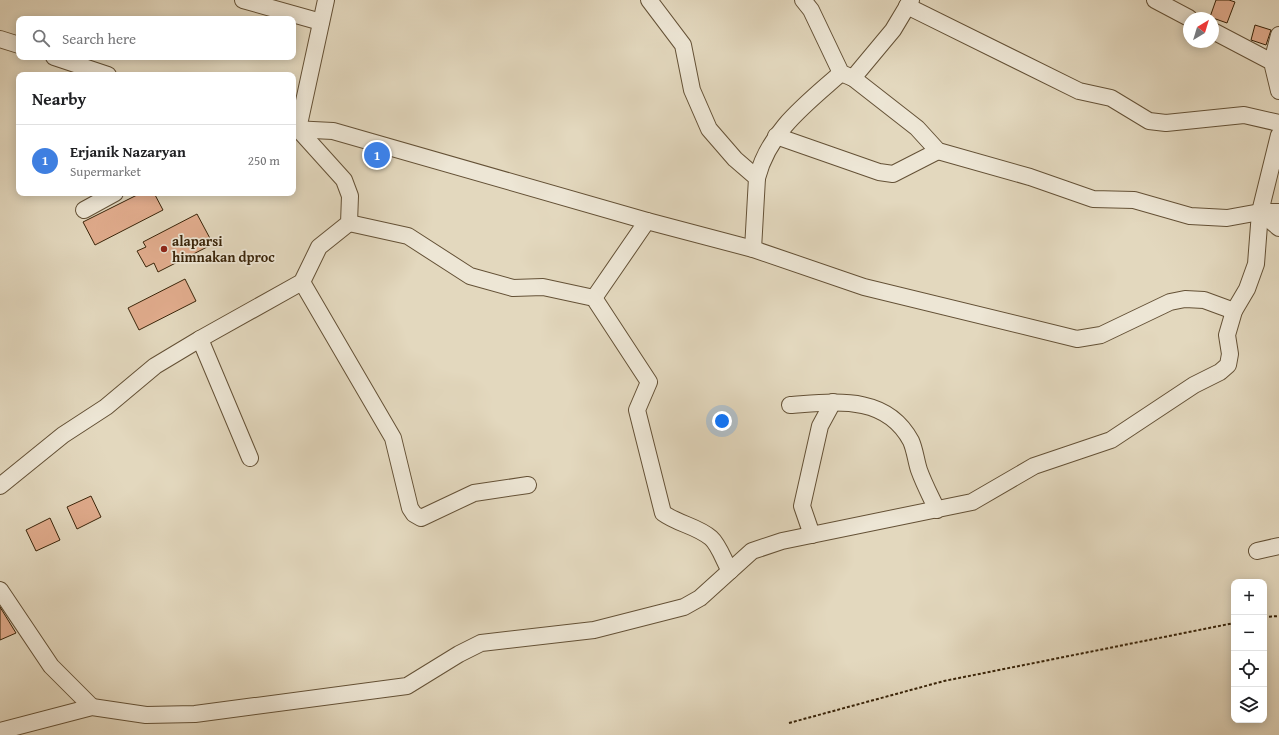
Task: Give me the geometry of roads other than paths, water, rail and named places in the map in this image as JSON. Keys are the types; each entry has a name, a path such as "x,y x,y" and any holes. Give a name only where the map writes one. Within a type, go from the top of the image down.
{"street":[{"path":"243,0 321,22"},
{"path":"296,125 326,0"},
{"path":"649,0 683,45 692,90 709,129 735,159 757,178"},
{"path":"803,0 811,10 847,76 917,128 938,151 1030,177 1093,199 1134,200 1190,216 1227,218 1260,212 1279,212"},
{"path":"1155,0 1183,15"},
{"path":"753,249 757,178 761,161 776,136 785,124 847,76 893,30 909,3 1079,92 1111,98 1149,121 1166,123 1244,115 1279,123"},
{"path":"1219,34 1272,62"},
{"path":"1279,35 1272,62 1279,91"},
{"path":"0,39 16,44"},
{"path":"63,60 99,72"},
{"path":"296,129 333,131 647,221 753,249 864,287 1077,339 1100,335 1170,302 1185,299 1204,300 1234,311"},
{"path":"0,486 63,435 106,407 155,366 302,282 319,247 349,223 350,196 344,180 296,130"},
{"path":"0,731 92,707 146,715 195,714 408,686 458,654 481,643 594,630 684,607 700,598 752,551 782,541 972,502 1034,466 1112,440 1194,385 1220,372 1228,365 1230,354 1227,335 1234,311 1248,289 1256,264 1260,212 1279,135"},
{"path":"776,136 879,172 893,174 938,151"},
{"path":"84,210 110,196"},
{"path":"1260,212 1279,228"},
{"path":"594,298 647,221"},
{"path":"349,223 408,236 470,276 514,288 543,287 594,298 649,382 637,410 663,513 673,520 699,530 712,538 730,571"},
{"path":"302,282 393,438 410,508 414,514 421,518 474,493 528,485"},
{"path":"200,339 250,458"},
{"path":"790,405 833,402 871,406 889,415 902,427 912,442 920,471 937,510"},
{"path":"812,535 802,506 820,426 833,402"},
{"path":"1257,551 1279,546"},
{"path":"0,590 50,666 92,707"}],"place":[{"name":"Erjanik Nazaryan","path":"377,155"},
{"name":"alaparsi himnakan dproc","path":"164,249"}]}
